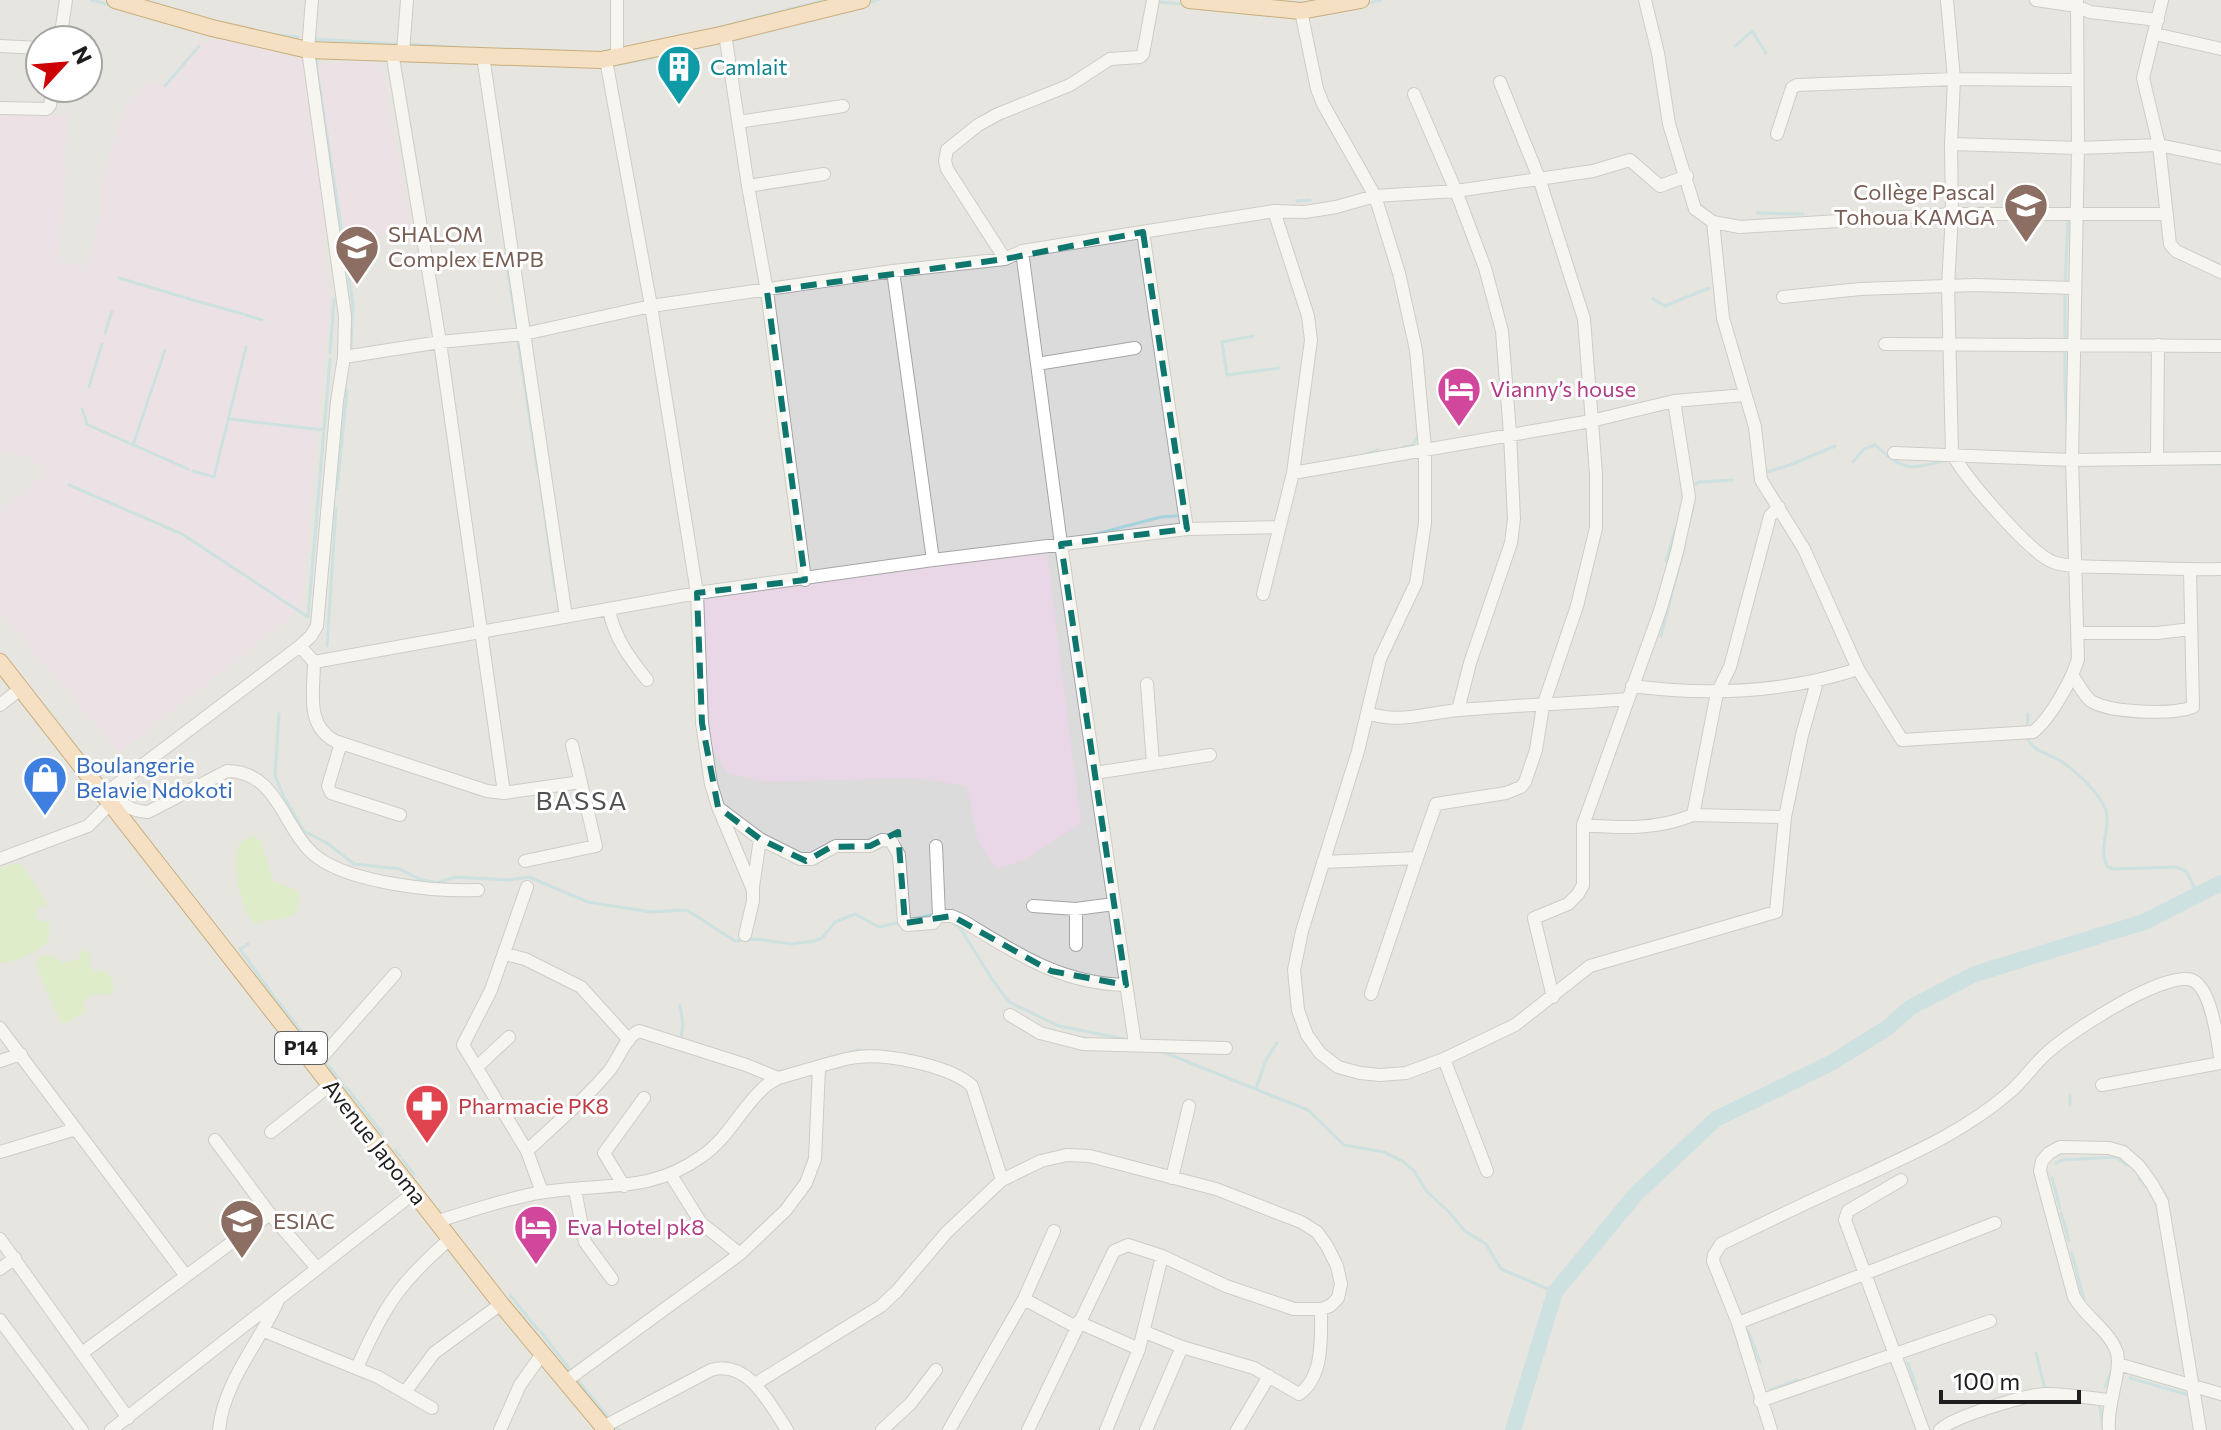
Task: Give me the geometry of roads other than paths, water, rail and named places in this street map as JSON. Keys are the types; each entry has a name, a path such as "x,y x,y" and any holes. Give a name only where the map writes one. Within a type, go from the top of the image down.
{"main road":[{"path":"115,0 212,28 308,50 612,59 862,0"},
{"path":"1189,0 1301,11 1330,3 1361,0"},
{"name":"Avenue Japoma","path":"0,662 501,1304 604,1428"}],"street":[{"path":"62,24 66,0"},
{"path":"0,859 88,826 107,796 311,636 319,615 337,401 344,357 343,303 308,50 312,0"},
{"path":"423,0 407,0 397,52 504,793"},
{"path":"617,0 612,59 697,593 702,723 711,784 751,881 753,901"},
{"path":"1005,259 947,169 947,150 978,125 1070,85 1108,60 1140,57 1153,0"},
{"path":"1947,0 1954,79 1948,286 1952,453 1975,488 2032,546 2055,563 2221,569"},
{"path":"2036,0 2077,3 2090,12 2158,20"},
{"path":"2162,0 2143,78 2159,145 2172,248 2221,272"},
{"path":"1649,1 1669,124 1697,212 1713,222 1740,227 1952,214 2166,214"},
{"path":"1713,222 1723,318 1755,427 1761,480 1820,581 1858,669 1904,742 2033,732 2041,725 2072,675 2078,659 2072,460 2078,148 2077,3"},
{"path":"1301,11 1323,104 1375,196 1399,273 1416,350 1425,449 1425,523 1416,583 1380,659 1302,931 1294,970 1298,1010 1307,1035 1320,1053 1338,1067 1360,1073 1406,1073 1444,1059 1515,1025 1590,966 1776,912 1785,817 1817,682"},
{"path":"725,34 767,291 805,580"},
{"path":"2155,34 2221,49"},
{"path":"0,46 24,47"},
{"path":"483,56 566,617"},
{"path":"1777,134 1794,85 1954,79 2077,80"},
{"path":"1371,994 1436,804 1506,793 1521,787 1536,750 1543,706 1577,606 1595,540 1596,489 1584,319 1539,178 1500,82"},
{"path":"1414,94 1485,268 1500,322 1510,434 1514,519 1511,543 1477,640 1458,710"},
{"path":"0,108 47,109 50,104"},
{"path":"738,122 843,106"},
{"path":"1951,144 2078,148 2159,145 2221,158"},
{"path":"344,357 440,342 524,334 651,306 893,271 1005,259 1022,251 1274,211 1320,209 1375,196 1456,191 1593,171 1630,160 1660,186 1687,176"},
{"path":"748,186 824,174"},
{"path":"1263,594 1293,473 1311,340 1310,326 1274,211"},
{"path":"1143,232 1187,529"},
{"path":"1022,251 1061,544 1135,1044"},
{"path":"893,271 933,560"},
{"path":"1783,297 1860,289 1948,286 2074,288"},
{"path":"1885,344 2221,346"},
{"path":"2157,459 2158,345"},
{"path":"1037,364 1135,348"},
{"path":"1293,473 1591,421 1674,401 1745,395"},
{"path":"1553,997 1534,918 1558,910 1578,894 1583,885 1583,825 1660,611 1688,507 1688,485 1674,401"},
{"path":"1894,453 2072,460 2221,458"},
{"path":"1693,815 1717,693 1730,667 1770,516 1779,507"},
{"path":"314,662 697,593 1187,529 1278,527"},
{"path":"2072,675 2090,700 2101,705 2146,713 2190,709 2194,703 2190,570"},
{"path":"609,610 613,630 623,650 647,680"},
{"path":"2078,633 2157,633 2191,629"},
{"path":"300,646 314,662 314,720 325,736 472,787 504,793 581,782"},
{"path":"1632,686 1717,693 1817,682 1858,669"},
{"path":"1147,684 1153,764"},
{"path":"0,705 20,689"},
{"path":"1367,713 1399,719 1458,710 1627,699"},
{"path":"341,743 328,786 331,793 400,815"},
{"path":"525,861 596,846 572,745"},
{"path":"1095,773 1210,755"},
{"path":"107,796 134,812 148,812 227,771 236,771 268,788 304,845 334,867 382,883 446,892 478,890"},
{"path":"718,807 760,839 806,861 836,846 870,846 882,840 891,841 899,855 905,923 933,923 939,916 936,846"},
{"path":"1583,825 1637,829 1671,824 1693,815 1785,817"},
{"path":"745,935 753,901 760,839"},
{"path":"1323,862 1417,858"},
{"path":"527,887 481,1013 463,1043 527,1151 542,1192"},
{"path":"1033,906 1076,909 1114,904"},
{"path":"1076,909 1076,945"},
{"path":"939,916 952,916 963,921 1051,971 1099,984 1126,985"},
{"path":"505,954 525,959 581,987 629,1040"},
{"path":"315,1065 395,974"},
{"path":"1771,1430 1738,1323 1713,1261 1721,1244 1942,1140 1987,1111 2017,1086 2047,1052 2103,1013 2171,980 2192,980 2200,986 2207,996 2221,1063 2102,1085"},
{"path":"1010,1015 1040,1033 1072,1042 1104,1046 1135,1044 1226,1048"},
{"path":"0,1028 186,1276"},
{"path":"527,1151 597,1085 616,1063 633,1033 644,1031 661,1040 682,1043 778,1078"},
{"path":"477,1067 509,1037"},
{"path":"0,1061 21,1054"},
{"path":"438,1221 542,1192 624,1186 671,1175 702,1157 721,1141 760,1090 778,1078 864,1057 931,1066 962,1077 972,1086 978,1099 1002,1180"},
{"path":"1444,1059 1487,1171"},
{"path":"566,1381 740,1254 786,1210 806,1183 815,1159 819,1068"},
{"path":"271,1132 330,1085"},
{"path":"624,1186 605,1157 605,1150 644,1098"},
{"path":"1172,1178 1189,1106"},
{"path":"0,1152 76,1129"},
{"path":"215,1140 270,1214 317,1268"},
{"path":"2109,1430 2109,1400 2118,1364 2117,1352 2081,1310 2074,1297 2040,1171 2042,1161 2060,1147 2109,1148 2123,1152 2139,1166 2162,1202 2200,1430"},
{"path":"755,1384 881,1306 946,1233 1002,1180 1041,1161 1067,1155 1090,1156 1216,1189 1301,1222 1317,1232 1327,1246 1337,1266 1341,1284 1338,1298 1321,1309 1280,1306 1226,1286 1162,1256 1128,1245 1114,1251 1028,1430"},
{"path":"671,1175 701,1223 740,1254"},
{"path":"1901,1180 1845,1215 1923,1430"},
{"path":"575,1190 585,1242 612,1279"},
{"path":"111,1430 415,1192"},
{"path":"82,1353 270,1214"},
{"path":"1738,1323 1995,1223"},
{"path":"949,1430 1024,1299 1054,1231"},
{"path":"357,1368 377,1324 402,1283 451,1238"},
{"path":"0,1239 128,1418"},
{"path":"1106,1430 1145,1332 1162,1256"},
{"path":"0,1269 15,1258"},
{"path":"219,1430 232,1385 279,1299"},
{"path":"1024,1299 1139,1349"},
{"path":"406,1391 434,1353 501,1304"},
{"path":"1145,1332 1182,1347 1244,1364 1296,1394 1303,1392 1315,1372 1320,1355 1321,1309"},
{"path":"0,1320 82,1430"},
{"path":"1760,1401 1990,1321"},
{"path":"264,1331 357,1368 406,1391 432,1408"},
{"path":"1146,1430 1182,1347"},
{"path":"500,1430 520,1385 542,1354"},
{"path":"2118,1364 2221,1394"},
{"path":"604,1428 722,1366 745,1374 787,1430"},
{"path":"882,1430 911,1403 936,1370"},
{"path":"1237,1430 1269,1376"},
{"path":"1940,1430 1952,1420 2033,1395 2109,1400"}],"waterway":[{"path":"91,0 110,5"},
{"path":"717,28 825,0"},
{"path":"867,3 878,0"},
{"path":"1366,4 1381,0"},
{"path":"1159,2 1183,4"},
{"path":"1735,46 1752,31 1766,53"},
{"path":"277,35 298,37"},
{"path":"314,39 398,44"},
{"path":"408,44 466,48"},
{"path":"165,86 199,46"},
{"path":"317,67 321,55"},
{"path":"620,64 652,58"},
{"path":"317,70 353,305 351,347"},
{"path":"1297,201 1310,200"},
{"path":"1757,213 1803,214"},
{"path":"2065,283 2068,222"},
{"path":"505,254 516,323"},
{"path":"119,278 183,297"},
{"path":"1653,299 1665,306 1709,288"},
{"path":"2065,291 2065,340"},
{"path":"186,298 243,314"},
{"path":"330,353 334,300"},
{"path":"105,333 112,311"},
{"path":"246,315 262,320"},
{"path":"1253,336 1222,342 1227,375 1279,368"},
{"path":"518,342 538,473"},
{"path":"89,387 102,344"},
{"path":"193,471 214,477 246,347"},
{"path":"133,445 165,350"},
{"path":"2065,350 2065,386"},
{"path":"69,485 182,534 308,617 330,359"},
{"path":"2065,387 2067,431"},
{"path":"337,490 347,390 342,395"},
{"path":"82,409 87,423"},
{"path":"229,419 324,430"},
{"path":"86,424 188,469"},
{"path":"1404,447 1413,445 1417,438"},
{"path":"1853,462 1864,449 1875,445 1907,466 1923,466 1946,460"},
{"path":"1764,473 1835,446"},
{"path":"1363,455 1378,450"},
{"path":"2196,464 2221,464"},
{"path":"1693,485 1733,480"},
{"path":"541,487 555,590"},
{"path":"327,646 336,508"},
{"path":"1689,524 1693,508"},
{"path":"1092,535 1176,516"},
{"path":"1666,561 1676,527"},
{"path":"1661,636 1685,543"},
{"path":"279,714 275,776 284,797 304,831 327,843 354,864 399,869 419,879 437,883 455,877 507,880 529,877 588,902 651,912 687,910 735,941 757,939 791,944 814,941 822,938 835,922 855,914 879,927 901,922"},
{"path":"2027,730 2028,714"},
{"path":"2027,737 2037,749 2073,770 2091,787 2104,806 2107,813 2104,852 2108,867 2176,867 2186,871 2198,895"},
{"path":"1513,1430 1555,1292 1636,1194 1716,1119 1833,1062 1887,1028 1911,1007 1975,974 2144,922 2221,883"},
{"path":"912,919 932,915"},
{"path":"953,923 960,928 1009,1002 1059,1026 1129,1040"},
{"path":"248,944 240,949 275,998"},
{"path":"277,1000 318,1053"},
{"path":"680,1005 683,1024 681,1038"},
{"path":"1256,1088 1266,1060 1277,1043"},
{"path":"833,1057 865,1051"},
{"path":"1163,1052 1308,1110 1344,1145 1384,1152 1404,1162 1415,1172 1426,1191 1465,1231 1486,1244 1501,1269 1555,1292"},
{"path":"325,1062 343,1084"},
{"path":"346,1087 383,1134"},
{"path":"2070,1095 2070,1105"},
{"path":"395,1150 400,1156"},
{"path":"2056,1163 2116,1157 2127,1165"},
{"path":"403,1160 414,1174"},
{"path":"2052,1178 2060,1208"},
{"path":"2139,1178 2147,1187"},
{"path":"2061,1213 2069,1241"},
{"path":"2072,1253 2084,1300"},
{"path":"510,1295 538,1330"},
{"path":"1748,1331 1760,1362"},
{"path":"541,1332 571,1371"},
{"path":"2036,1353 2045,1389"},
{"path":"1908,1363 1917,1390"},
{"path":"2105,1387 2111,1372"},
{"path":"576,1378 608,1417"},
{"path":"2130,1378 2189,1395"},
{"path":"1770,1390 1797,1380"},
{"path":"2048,1400 2083,1403"},
{"path":"2099,1402 2103,1426"}],"place":[{"name":"Camlait","path":"679,106"},
{"name":"Collège Pascal Tohoua KAMGA","path":"2026,244"},
{"name":"SHALOM Complex EMPB","path":"357,286"},
{"name":"Vianny’s house","path":"1459,428"},
{"name":"Boulangerie Belavie Ndokoti","path":"45,817"},
{"name":"Pharmacie PK8","path":"427,1145"},
{"name":"ESIAC","path":"242,1260"},
{"name":"Eva Hotel pk8","path":"536,1266"}],"district":[{"name":"BASSA","path":"582,801"}]}
